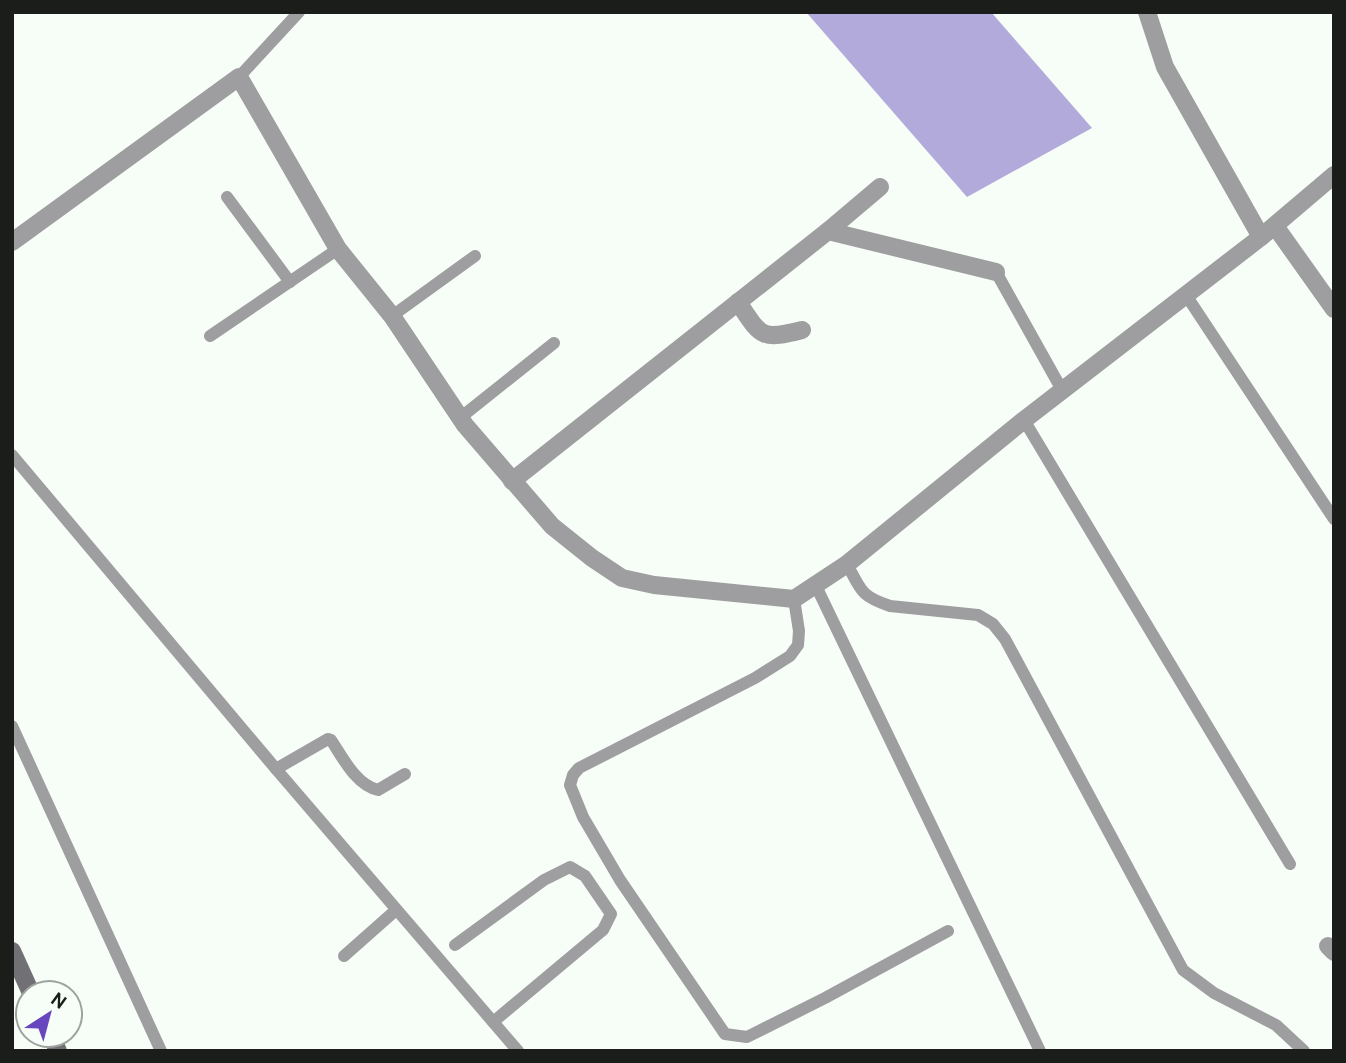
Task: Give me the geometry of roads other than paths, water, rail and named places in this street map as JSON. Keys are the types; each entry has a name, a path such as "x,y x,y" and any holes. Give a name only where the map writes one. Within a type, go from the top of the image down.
{"main road":[{"path":"12,951 25,979"}],"street":[{"path":"1147,12 1165,67 1268,232 1334,309"},
{"path":"12,242 239,78 338,249 392,316 460,418 552,526 622,578 654,585 794,599 847,564 1062,390 1268,232 1334,175"},
{"path":"512,481 880,187"},
{"path":"828,231 996,272"},
{"path":"738,302 758,331 768,336 776,337 802,330"}],"lane":[{"path":"239,78 299,12"},
{"path":"227,197 290,282"},
{"path":"210,336 338,249"},
{"path":"392,316 475,256"},
{"path":"996,272 1062,390"},
{"path":"1186,295 1334,519"},
{"path":"460,418 554,343"},
{"path":"1024,420 1290,864"},
{"path":"12,455 518,1051"},
{"path":"847,564 865,597 890,606 978,615 993,624 1005,639 1183,970 1214,993 1276,1025 1304,1051"},
{"path":"816,586 1040,1051"},
{"path":"794,599 799,631 798,645 790,656 755,678 579,768 570,785 583,817 620,880 725,1034 747,1037 948,931"},
{"path":"12,726 160,1051"},
{"path":"276,769 328,739 361,783 371,789 378,790 405,775"},
{"path":"455,945 544,880 570,867 585,876 611,914 603,930 494,1022"},
{"path":"344,956 396,910"}]}
